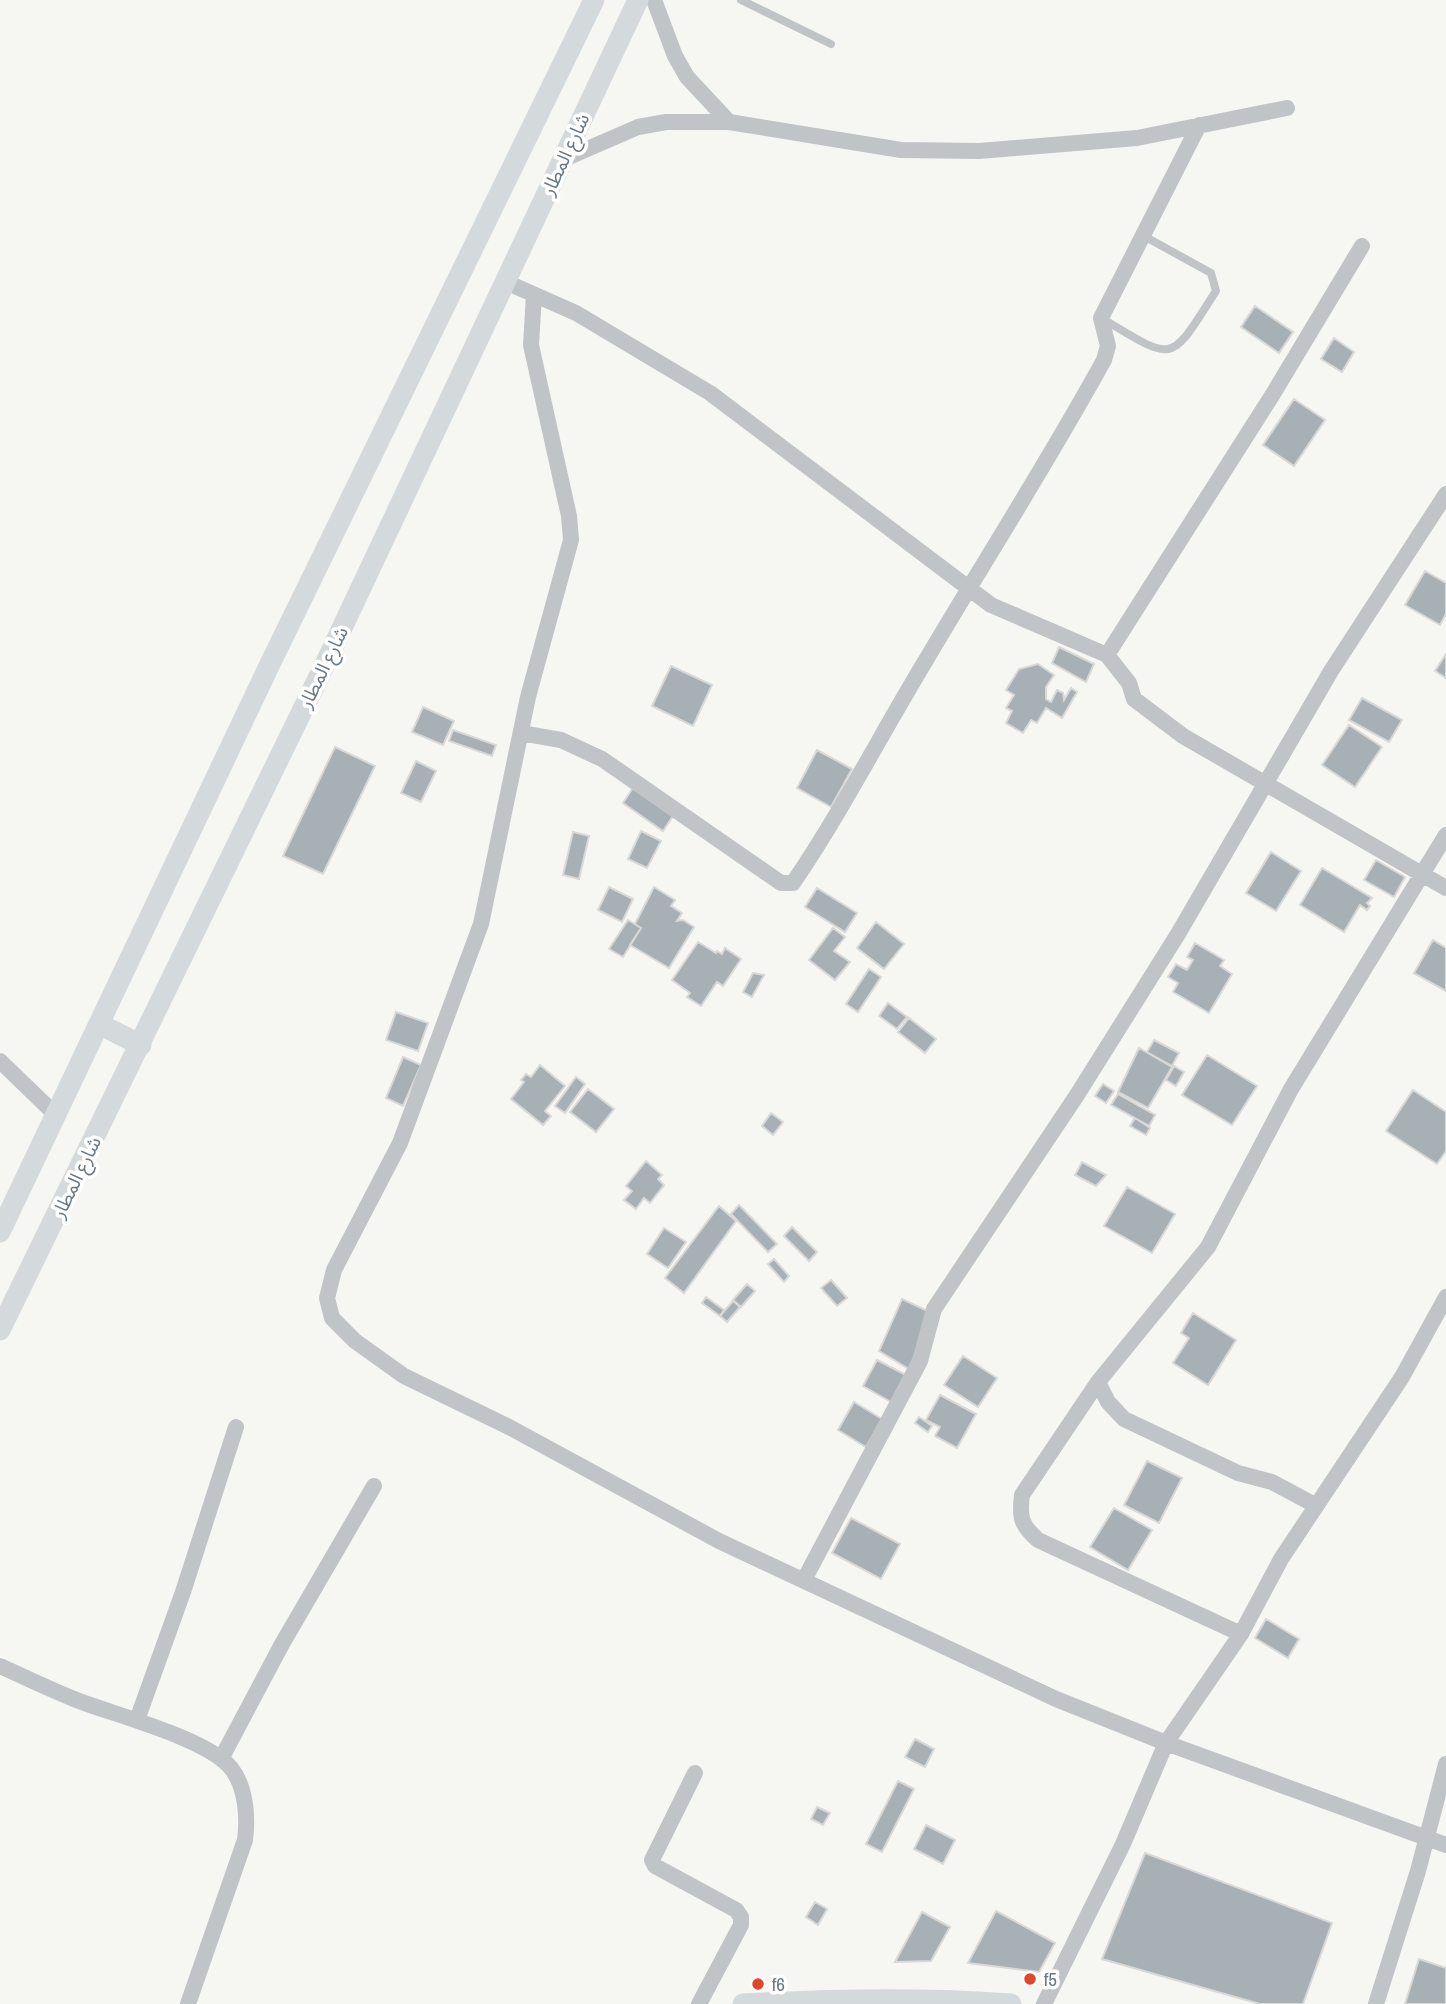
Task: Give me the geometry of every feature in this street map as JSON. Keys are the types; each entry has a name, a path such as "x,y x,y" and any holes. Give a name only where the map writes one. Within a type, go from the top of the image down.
{"street":[{"path":"0,1232 269,666 594,0"},
{"name":"شارع المطار","path":"0,1330 141,1045 638,0"},
{"path":"654,0 675,56 687,77 729,122"},
{"path":"562,160 638,127 666,122 729,122 901,150 979,151 1137,138 1287,108"},
{"path":"521,733 561,740 602,759 721,844 788,885 793,883 837,815 969,589 1010,525 1108,353 1101,318 1199,125"},
{"path":"1107,655 1273,394 1362,246"},
{"path":"506,282 576,313 710,393 991,605 1107,655 1129,683 1134,699 1152,715 1446,888"},
{"path":"534,295 531,345 572,528 521,733 490,894 481,924 400,1143 329,1283 328,1308 332,1318 355,1341 404,1376 509,1427 719,1541 1056,1699 1166,1743 1446,1844"},
{"path":"804,1580 920,1361 934,1309 1085,1084 1268,784 1331,671 1446,495"},
{"path":"1241,1634 1038,1540 1024,1528 1019,1515 1022,1495 1098,1382 1208,1247 1291,1089 1446,835"},
{"path":"99,1024 141,1045"},
{"path":"0,1061 56,1115"},
{"path":"1044,2004 1123,1844 1166,1743 1241,1634 1281,1559 1402,1377 1446,1297"},
{"path":"1098,1382 1108,1402 1124,1419 1238,1473 1272,1482 1315,1505"},
{"path":"137,1720 183,1592 236,1427"},
{"path":"220,1759 282,1644 374,1486"},
{"path":"0,1666 71,1698 137,1720 220,1759 230,1767 239,1783 246,1806 246,1831 188,2004"},
{"path":"1376,2004 1427,1838 1446,1764"},
{"path":"695,1773 652,1860 655,1866 736,1910 741,1917 741,1925 699,2004"},
{"path":"743,2004 860,1999 1011,2004"}],"lane":[{"path":"741,0 831,44"},
{"path":"1101,318 1155,350 1168,349 1181,345 1216,291 1211,274 1142,235"}],"building":[{"path":"1255,306 1293,332 1279,353 1241,327"},
{"path":"1334,338 1354,352 1342,372 1321,359"},
{"path":"1294,399 1325,420 1294,466 1263,445"},
{"path":"1425,571 1446,583 1446,614 1440,625 1405,605"},
{"path":"1059,647 1094,664 1086,682 1052,663"},
{"path":"1446,654 1446,678 1435,671"},
{"path":"1038,664 1054,675 1046,687 1046,699 1051,702 1057,690 1063,693 1064,700 1071,688 1077,692 1062,718 1046,708 1037,723 1031,720 1023,733 1006,723 1012,711 1006,708 1014,695 1006,690 1019,669"},
{"path":"671,666 712,685 693,726 652,706"},
{"path":"1362,698 1402,720 1389,742 1349,720"},
{"path":"423,707 454,721 443,745 412,732"},
{"path":"1349,725 1382,747 1355,787 1322,765"},
{"path":"453,730 496,745 492,756 449,741"},
{"path":"335,747 375,766 323,874 283,856"},
{"path":"817,750 852,769 831,807 797,788"},
{"path":"416,761 436,771 421,802 401,793"},
{"path":"633,788 673,816 663,831 623,803"},
{"path":"641,831 661,841 647,868 628,859"},
{"path":"573,832 589,836 579,879 563,875"},
{"path":"1271,852 1301,871 1276,911 1246,893"},
{"path":"1376,860 1405,877 1394,897 1364,880"},
{"path":"1322,868 1372,898 1367,903 1370,906 1367,910 1360,905 1344,932 1300,905"},
{"path":"609,887 633,899 622,922 598,910"},
{"path":"654,887 675,900 671,906 682,913 677,921 683,920 694,927 669,968 630,945 641,928 635,924"},
{"path":"817,888 857,913 845,932 805,907"},
{"path":"628,920 641,928 623,957 609,949"},
{"path":"876,922 904,944 884,969 857,948"},
{"path":"833,928 845,937 834,951 850,962 835,980 809,960"},
{"path":"1433,940 1446,948 1446,991 1414,973"},
{"path":"698,942 716,953 717,951 722,954 725,948 741,959 723,986 717,982 701,1006 687,997 690,993 672,980"},
{"path":"1195,943 1224,960 1220,966 1232,974 1209,1013 1173,992 1178,983 1168,977 1176,964 1187,970 1193,960 1187,957"},
{"path":"869,969 881,977 858,1012 846,1004"},
{"path":"753,973 764,975 752,997 743,992"},
{"path":"888,1003 907,1017 897,1029 879,1016"},
{"path":"396,1012 428,1023 418,1051 386,1040"},
{"path":"909,1018 936,1039 925,1053 898,1032"},
{"path":"1154,1040 1179,1053 1172,1066 1147,1052"},
{"path":"1139,1048 1172,1067 1148,1108 1118,1092"},
{"path":"1207,1055 1257,1086 1232,1125 1182,1095"},
{"path":"403,1057 421,1065 403,1106 386,1098"},
{"path":"540,1065 565,1086 545,1111 551,1116 543,1125 511,1099 524,1082 521,1080 526,1074 531,1077"},
{"path":"1174,1066 1184,1072 1176,1086 1166,1080"},
{"path":"576,1077 585,1084 565,1113 555,1106"},
{"path":"1103,1084 1114,1091 1106,1103 1095,1096"},
{"path":"588,1089 614,1109 596,1132 570,1112"},
{"path":"1413,1090 1446,1112 1446,1151 1437,1164 1386,1131"},
{"path":"1118,1094 1155,1115 1149,1126 1111,1105"},
{"path":"771,1113 783,1122 773,1135 762,1126"},
{"path":"1135,1118 1150,1128 1146,1135 1130,1126"},
{"path":"646,1161 662,1175 658,1179 664,1185 650,1203 644,1198 636,1209 624,1200 632,1191 626,1186"},
{"path":"1082,1162 1106,1175 1096,1186 1075,1175"},
{"path":"1127,1187 1175,1214 1152,1253 1104,1226"},
{"path":"739,1205 777,1244 768,1252 731,1214"},
{"path":"719,1206 736,1221 684,1293 665,1278"},
{"path":"792,1227 817,1252 809,1261 784,1236"},
{"path":"664,1228 686,1242 668,1268 647,1254"},
{"path":"774,1259 789,1276 784,1282 768,1264"},
{"path":"831,1280 847,1298 837,1306 821,1288"},
{"path":"747,1284 755,1291 741,1307 733,1300"},
{"path":"706,1297 724,1310 720,1316 702,1303"},
{"path":"902,1299 932,1313 909,1369 879,1351"},
{"path":"733,1301 740,1307 727,1322 720,1316"},
{"path":"1193,1313 1236,1340 1208,1385 1173,1363 1189,1338 1181,1333"},
{"path":"963,1356 997,1378 978,1407 944,1385"},
{"path":"877,1360 906,1375 891,1402 863,1386"},
{"path":"940,1395 976,1414 957,1448 935,1436 940,1427 926,1420"},
{"path":"854,1402 882,1419 866,1447 838,1430"},
{"path":"919,1417 932,1426 928,1432 915,1423"},
{"path":"1147,1461 1182,1478 1159,1523 1124,1505"},
{"path":"1114,1508 1152,1530 1128,1570 1090,1547"},
{"path":"851,1518 900,1544 881,1579 832,1553"},
{"path":"1266,1619 1299,1639 1288,1658 1255,1638"},
{"path":"915,1739 934,1749 925,1767 905,1757"},
{"path":"898,1781 914,1789 882,1852 866,1844"},
{"path":"817,1807 830,1813 823,1825 811,1819"},
{"path":"926,1825 955,1840 943,1864 914,1849"},
{"path":"1145,1853 1332,1923 1303,2004 1260,2004 1102,1959"},
{"path":"815,1902 827,1909 818,1925 806,1917"},
{"path":"996,1911 1055,1943 1039,1972 968,1963"},
{"path":"922,1912 950,1927 931,1961 895,1962"},
{"path":"1419,1959 1446,1968 1446,2004 1405,2004"}],"place":[{"name":"f5","path":"1030,1979"},
{"name":"f6","path":"758,1984"}]}
